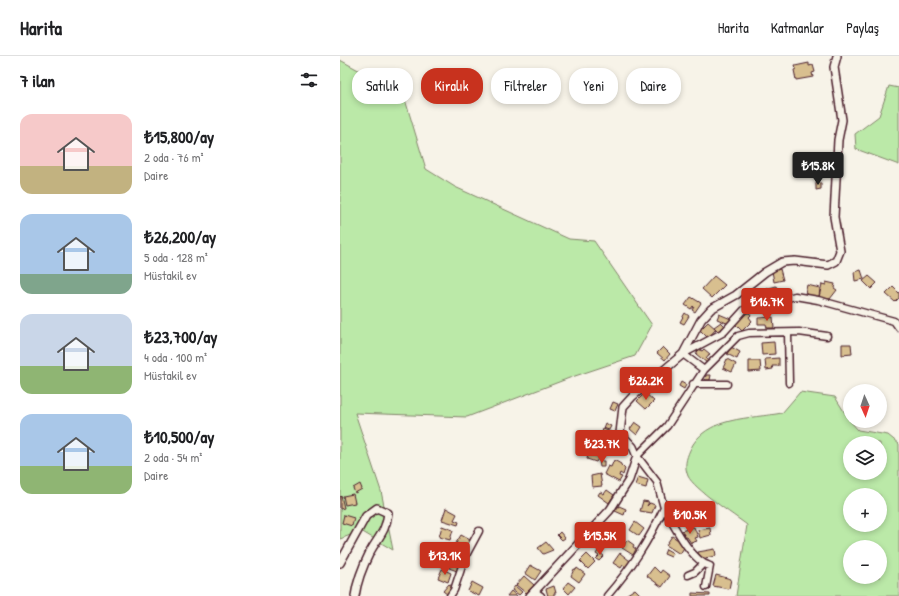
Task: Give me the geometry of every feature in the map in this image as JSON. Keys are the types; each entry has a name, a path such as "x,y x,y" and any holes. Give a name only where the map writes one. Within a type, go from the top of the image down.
{"street":[{"path":"683,354 701,320 711,309 736,295 764,272 782,262 795,261 828,265 836,261 840,251 834,217 838,140 842,120 834,67 837,56"},
{"path":"706,587 710,566 703,564 678,534 664,508 657,482 637,456 633,447 620,433 623,407 638,391 683,354 724,332 744,310 795,296 818,300 894,321 899,328"},
{"path":"541,596 532,593 610,510 629,480 637,456 667,426 693,384 704,370 738,336 749,333 799,332 827,336"},
{"path":"788,333 789,384"},
{"path":"683,354 704,370"},
{"path":"693,384 726,384"},
{"path":"340,563 366,516 377,508 388,513 383,534 371,551 357,584 355,596"},
{"path":"607,596 630,569 650,540 664,508"},
{"path":"450,596 454,590 465,557 478,531"},
{"path":"688,575 695,572 703,564"}],"green space":[{"path":"340,60 355,68 352,68 352,104 406,104 426,169 455,187 569,239 594,241 652,325 635,356 572,377 467,417 355,413 381,491 393,550 361,531 340,539"},
{"path":"889,86 899,88 899,165 856,149 855,134 879,116"},
{"path":"800,392 835,397 843,410 843,428 856,428 858,430 888,435 899,444 899,596 736,596 747,525 698,488 688,476 686,466 690,450 697,439 706,431 718,425 743,418 782,413"}],"building":[{"path":"809,63 809,66 813,65 815,72 812,73 813,77 796,80 794,70 796,69 795,66"},
{"path":"816,183 821,183 821,189 816,190"},
{"path":"780,269 783,280 774,282 772,271"},
{"path":"861,270 864,279 855,281 854,272"},
{"path":"714,276 725,285 712,298 702,289"},
{"path":"869,276 877,283 871,289 863,281"},
{"path":"826,282 835,284 834,288 837,290 830,299 819,297 822,284 826,285"},
{"path":"807,285 820,288 819,297 805,294"},
{"path":"776,286 781,295 767,300 765,296 768,294 766,289"},
{"path":"893,287 899,293 899,298 895,302 886,294"},
{"path":"691,297 701,303 695,312 692,310 694,307 693,306 691,309 685,305"},
{"path":"748,311 751,315 749,317 752,321 742,331 734,323"},
{"path":"685,313 689,316 684,324 680,322"},
{"path":"719,314 731,319 729,324 717,319"},
{"path":"773,317 774,328 767,328 766,324 758,324 758,318"},
{"path":"708,322 716,329 708,338 700,330"},
{"path":"721,322 725,326 718,331 714,327"},
{"path":"774,342 775,354 762,355 761,343"},
{"path":"842,344 851,344 852,354 842,355"},
{"path":"663,347 670,354 665,360 657,353"},
{"path":"731,347 740,352 737,359 727,354"},
{"path":"699,349 702,351 704,349 710,354 706,359 709,361 707,363 696,354"},
{"path":"779,358 779,366 772,366 773,369 766,370 765,359"},
{"path":"727,359 736,364 732,372 723,368"},
{"path":"749,361 760,361 761,371 749,372"},
{"path":"706,375 711,375 710,380 705,380"},
{"path":"681,382 686,385 684,389 679,386"},
{"path":"645,393 654,401 646,409 637,401"},
{"path":"613,402 618,404 615,411 610,409"},
{"path":"635,422 642,427 637,435 630,429"},
{"path":"605,423 611,426 609,430 603,428"},
{"path":"603,429 611,432 608,441 600,438"},
{"path":"590,446 603,451 596,462 587,459"},
{"path":"614,460 621,464 625,469 623,475 620,473 619,476 622,477 619,482 604,474 608,466 611,467"},
{"path":"599,461 604,461 604,467 600,467"},
{"path":"600,474 602,486 592,487 591,476"},
{"path":"638,477 648,480 646,488 635,485"},
{"path":"360,484 362,489 355,493 353,488"},
{"path":"607,490 614,495 609,503 598,495 600,492 604,494"},
{"path":"353,494 355,503 345,505 343,496"},
{"path":"341,496 344,508 340,509 340,497"},
{"path":"643,501 649,502 647,506 650,503 655,505 652,513 640,511"},
{"path":"619,506 626,509 624,515 615,511"},
{"path":"446,508 457,514 454,520 459,522 458,525 442,520"},
{"path":"344,515 354,518 352,526 342,523"},
{"path":"635,522 644,529 639,536 630,530"},
{"path":"442,526 453,530 450,540 439,537"},
{"path":"694,527 698,537 695,538 697,541 691,543 687,537 684,538 681,531"},
{"path":"710,528 711,535 700,538 698,530"},
{"path":"560,532 565,538 562,540 557,535"},
{"path":"461,535 472,541 467,549 456,543"},
{"path":"672,536 685,546 680,554 666,545"},
{"path":"627,540 634,545 633,547 636,549 633,555 622,548"},
{"path":"546,542 553,550 543,554 538,548"},
{"path":"666,549 673,553 671,557 664,554"},
{"path":"715,549 716,556 699,559 698,552"},
{"path":"598,551 604,556 599,561 596,559 599,556 596,554"},
{"path":"620,553 630,561 626,567 623,565 621,568 613,563"},
{"path":"587,554 595,562 588,569 580,561"},
{"path":"452,560 460,563 457,571 449,568"},
{"path":"530,565 541,571 535,580 525,573"},
{"path":"654,567 660,573 662,570 670,576 662,587 647,576"},
{"path":"577,568 585,574 579,582 571,576 574,569 576,570"},
{"path":"442,569 451,573 448,582 438,578"},
{"path":"716,575 731,579 729,589 713,586"},
{"path":"524,576 534,585 526,593 516,585"},
{"path":"472,582 483,588 479,596 468,591"},
{"path":"568,582 575,587 569,594 563,588"},
{"path":"449,584 454,588 448,595 443,591"},
{"path":"515,586 522,592 519,595 512,590"},
{"path":"554,586 556,593 554,593 554,596 548,596 546,589"},
{"path":"635,589 640,594 638,596 624,596"},
{"path":"511,591 517,596 507,596"},
{"path":"692,593 710,594 710,596 692,596"}]}
